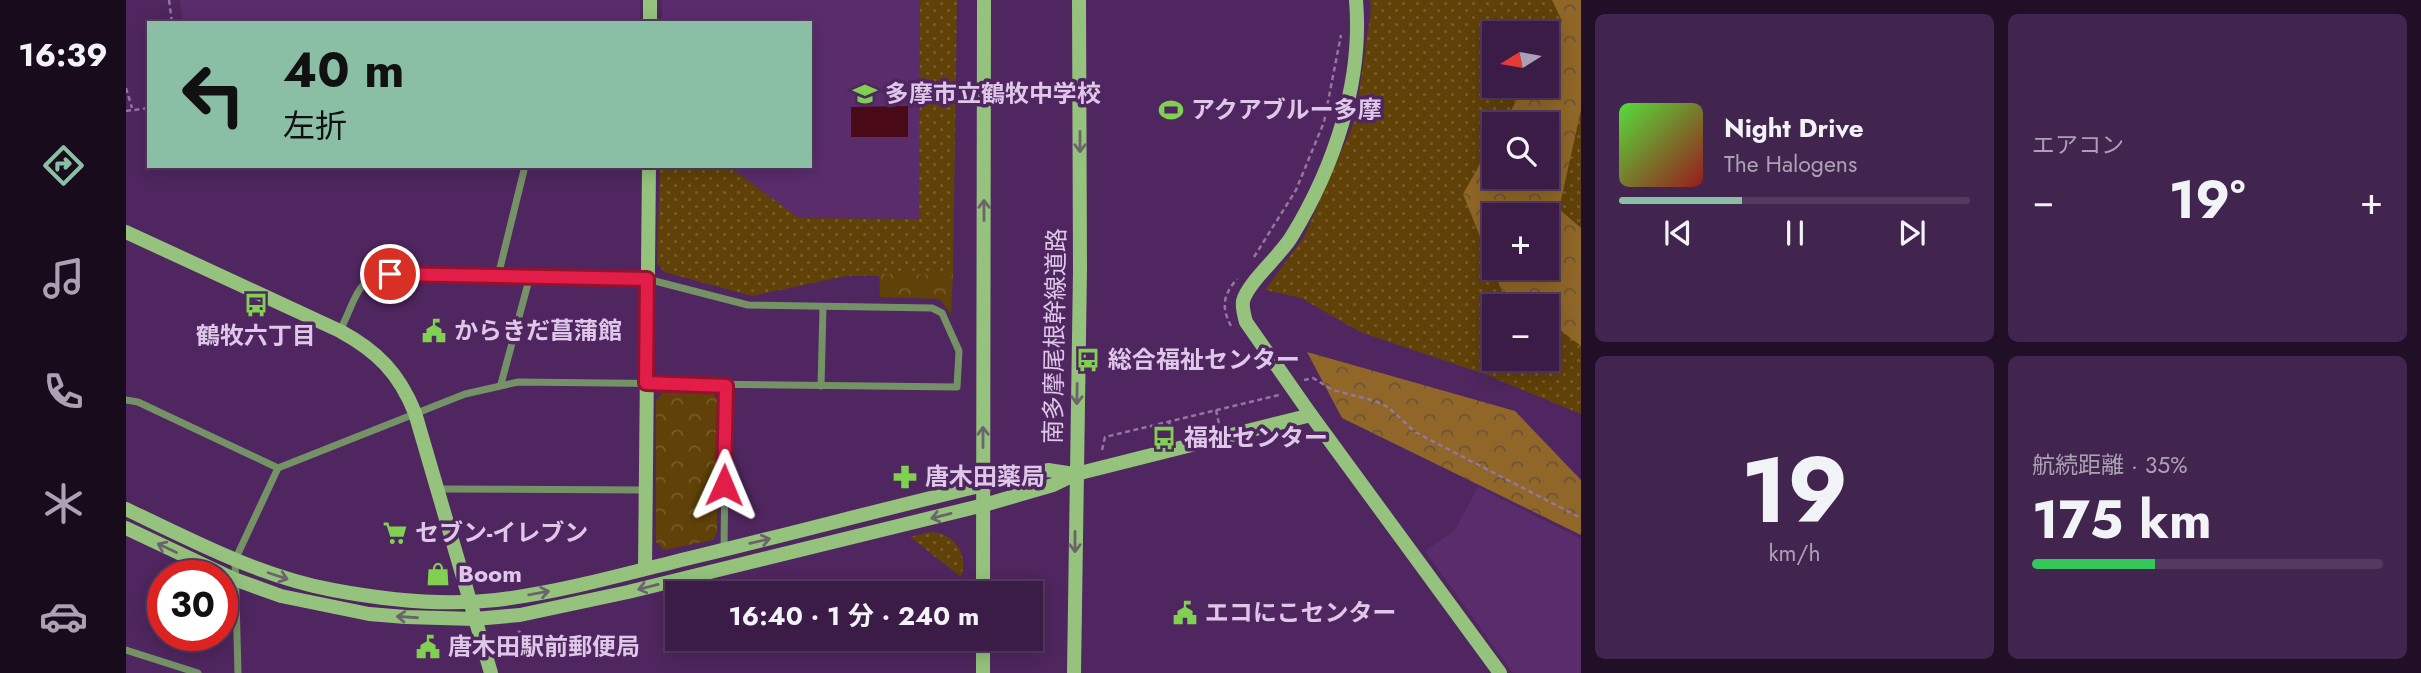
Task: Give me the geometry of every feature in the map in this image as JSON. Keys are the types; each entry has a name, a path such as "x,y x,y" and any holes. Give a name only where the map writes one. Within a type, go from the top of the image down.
{"main road":[{"path":"650,0 650,21"},
{"path":"983,581 984,0"},
{"name":"南多摩尾根幹線道路","path":"1074,673 1080,270 1079,0"},
{"path":"1356,0 1356,40 1352,74 1345,113 1334,150 1315,195 1290,239 1244,300 1243,311 1246,322 1311,415 1500,673"},
{"path":"645,568 649,168"},
{"path":"126,232 340,331 365,345 386,364 401,384 415,412 491,673"},
{"path":"238,580 281,596 342,609 406,617 475,619 520,615 984,505 1053,485 1076,474 1311,415"},
{"path":"238,561 286,579 332,590 404,600 471,602 504,599 555,590 724,550 1048,470 1076,474"},
{"path":"126,509 235,560"},
{"path":"126,528 194,560"},
{"path":"983,651 983,673"}],"street":[{"path":"498,276 525,168"},
{"path":"235,560 278,468 415,412 501,384 518,382 957,387 958,351 942,313 932,308 748,305 647,279 374,275 363,282 340,331"},
{"path":"501,384 530,276"},
{"path":"821,386 823,307"},
{"path":"724,550 726,386"},
{"path":"126,400 138,402 278,468"},
{"path":"439,489 645,491"},
{"path":"126,650 198,673"},
{"path":"237,651 238,673"}],"path":[{"path":"169,0 172,21"},
{"path":"1253,259 1296,190 1324,122 1342,26"},
{"path":"126,88 132,110"},
{"path":"126,111 147,108"},
{"path":"1237,333 1229,323 1224,307 1226,292 1244,270"},
{"path":"1298,383 1313,378 1333,390 1376,401 1388,407 1415,432 1581,518"},
{"path":"1102,450 1105,438 1281,394"},
{"path":"1216,410 1219,424"},
{"path":"1169,422 1172,433"},
{"path":"531,649 515,635 535,642"}],"shaded area":[{"path":"180,0 640,0 640,21 183,21"},
{"name":"多摩市立鶴牧中学校","path":"662,0 920,0 920,219 799,218 731,168 812,168 812,21 662,21"},
{"path":"908,106 908,137 851,137 851,107"},
{"path":"1478,487 1581,539 1581,673 1513,673 1425,551 1455,530"}],"green space":[{"path":"920,0 957,0 953,275 846,276 752,296 664,272 657,263 660,168 731,168 799,218 919,219"},
{"path":"1370,0 1581,0 1581,414 1484,374 1360,332 1301,298 1265,290 1304,237 1355,120 1371,10"},
{"path":"1552,0 1581,0 1581,110 1559,209 1559,203 1482,203 1482,242 1463,194 1482,160 1482,189 1559,189 1559,112 1510,112 1518,98 1559,98 1559,26 1562,21"},
{"path":"1559,209 1581,228 1581,346 1559,329 1559,294 1503,294 1497,280 1559,280"},
{"path":"879,274 953,275 951,315 940,299 880,297"},
{"path":"1307,352 1515,411 1581,480 1581,535 1342,418"},
{"path":"664,391 712,392 718,401 717,532 713,540 664,550 656,542 656,400"},
{"path":"929,532 946,536 957,546 963,560 961,577 910,537"}],"place":[{"name":"多摩市立鶴牧中学校","path":"865,94"},
{"name":"アクアブルー多摩","path":"1171,110"},
{"name":"鶴牧六丁目","path":"256,305"},
{"name":"からきだ菖蒲館","path":"434,331"},
{"name":"総合福祉センター","path":"1088,360"},
{"name":"福祉センター","path":"1164,438"},
{"name":"唐木田薬局","path":"905,477"},
{"name":"セブン-イレブン","path":"395,533"},
{"name":"Boom","path":"438,574"},
{"name":"エコにこセンター","path":"1185,613"},
{"name":"唐木田駅前郵便局","path":"428,647"}],"route":[{"path":"390,274 647,279 646,383 726,386 724,485"}]}
